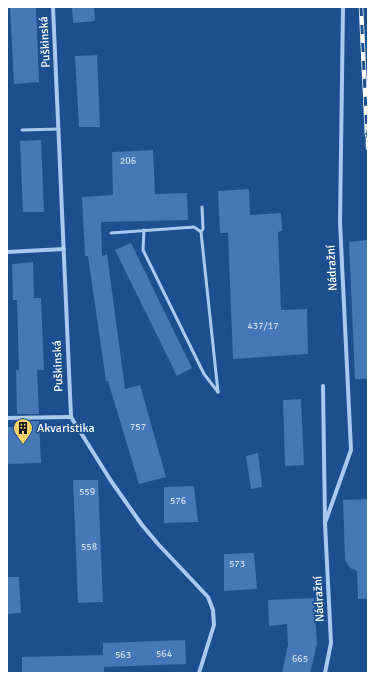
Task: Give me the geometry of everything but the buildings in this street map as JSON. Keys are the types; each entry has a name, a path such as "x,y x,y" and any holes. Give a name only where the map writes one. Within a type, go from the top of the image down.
{"street":[{"name":"Puškinská","path":"53,7 71,417 111,481 158,544 208,597 213,610 214,625 199,673"},
{"name":"Nádražní","path":"325,523 351,450 340,222 343,7"},
{"path":"7,252 64,249"},
{"name":"Nádražní","path":"323,386 325,523 331,643 325,673"},
{"path":"7,418 71,417"}],"lane":[{"path":"22,130 59,130"},
{"path":"144,230 143,250 204,374 218,392 201,232 203,229 202,207"},
{"path":"111,233 194,227 201,232"}],"railway":[{"path":"361,7 367,135"},
{"path":"368,129 368,148"}],"place":[{"name":"Akvaristika","path":"23,445"}]}
